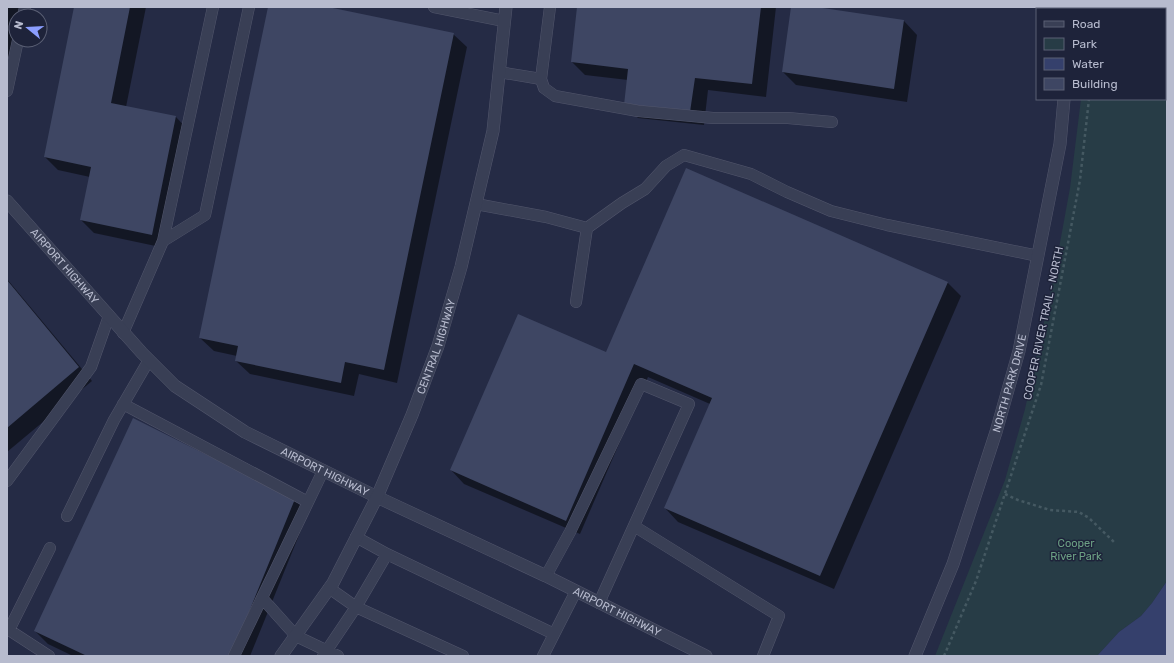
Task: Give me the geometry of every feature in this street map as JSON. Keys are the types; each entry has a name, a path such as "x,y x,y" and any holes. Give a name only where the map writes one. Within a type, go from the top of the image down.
{"street":[{"name":"CENTRAL HIGHWAY","path":"282,656 330,588 377,497 412,415 438,346 461,267 493,131 506,7"},
{"name":"NORTH PARK DRIVE","path":"915,656 953,564 996,432 1019,351 1060,144 1064,100"},
{"name":"AIRPORT HIGHWAY","path":"7,201 124,333 175,386 244,432 377,497 546,576 706,656"}],"lane":[{"path":"124,333 163,241 213,7"},
{"path":"163,241 205,215 249,7"},
{"path":"434,7 504,21"},
{"path":"550,7 541,80 544,88 555,96 638,111 713,118 788,118 832,122"},
{"path":"7,91 16,48"},
{"path":"499,72 541,80"},
{"path":"576,302 587,228 622,203 645,189 666,166 684,155 752,174 787,192 831,211 887,225 1038,256"},
{"path":"476,204 587,228"},
{"path":"7,481 91,367 109,316"},
{"path":"67,516 123,404 149,360"},
{"path":"546,576 570,532 641,384 689,404 599,603"},
{"path":"123,404 308,502"},
{"path":"234,656 324,471"},
{"path":"634,526 779,616 763,656"},
{"path":"356,537 387,554 554,634"},
{"path":"49,656 9,630 50,548"},
{"path":"324,653 356,607 387,554"},
{"path":"330,588 356,607 463,656"},
{"path":"543,656 576,591"},
{"path":"262,598 296,636 324,653 338,656"}],"path":[{"name":"COOPER RIVER TRAIL - NORTH","path":"944,656 976,581 1040,385 1080,180 1089,100"},
{"path":"1005,494 1018,500 1050,510 1079,512 1089,518 1114,542"}],"green space":[{"name":"Cooper River Park","path":"1167,7 1167,581 1141,616 1119,632 1097,656 935,656 1005,480 1025,409 1053,281 1070,188 1081,100 1166,100 1166,8 1090,8"}],"water":[{"path":"1167,581 1167,656 1097,656 1119,632 1141,616"}],"building":[{"path":"74,7 130,7 111,103 176,116 152,235 80,220 91,167 44,157"},
{"path":"268,7 328,7 454,33 384,370 345,362 341,383 235,361 238,346 199,338"},
{"path":"577,7 761,7 752,84 695,78 690,112 624,105 628,69 571,62"},
{"path":"791,7 816,7 904,20 894,89 782,72"},
{"path":"686,168 948,282 820,576 664,508 712,398 634,364 566,521 450,470 518,314 606,352"},
{"path":"7,280 79,367 7,428"},
{"path":"133,418 295,499 231,656 87,656 34,631"}]}
